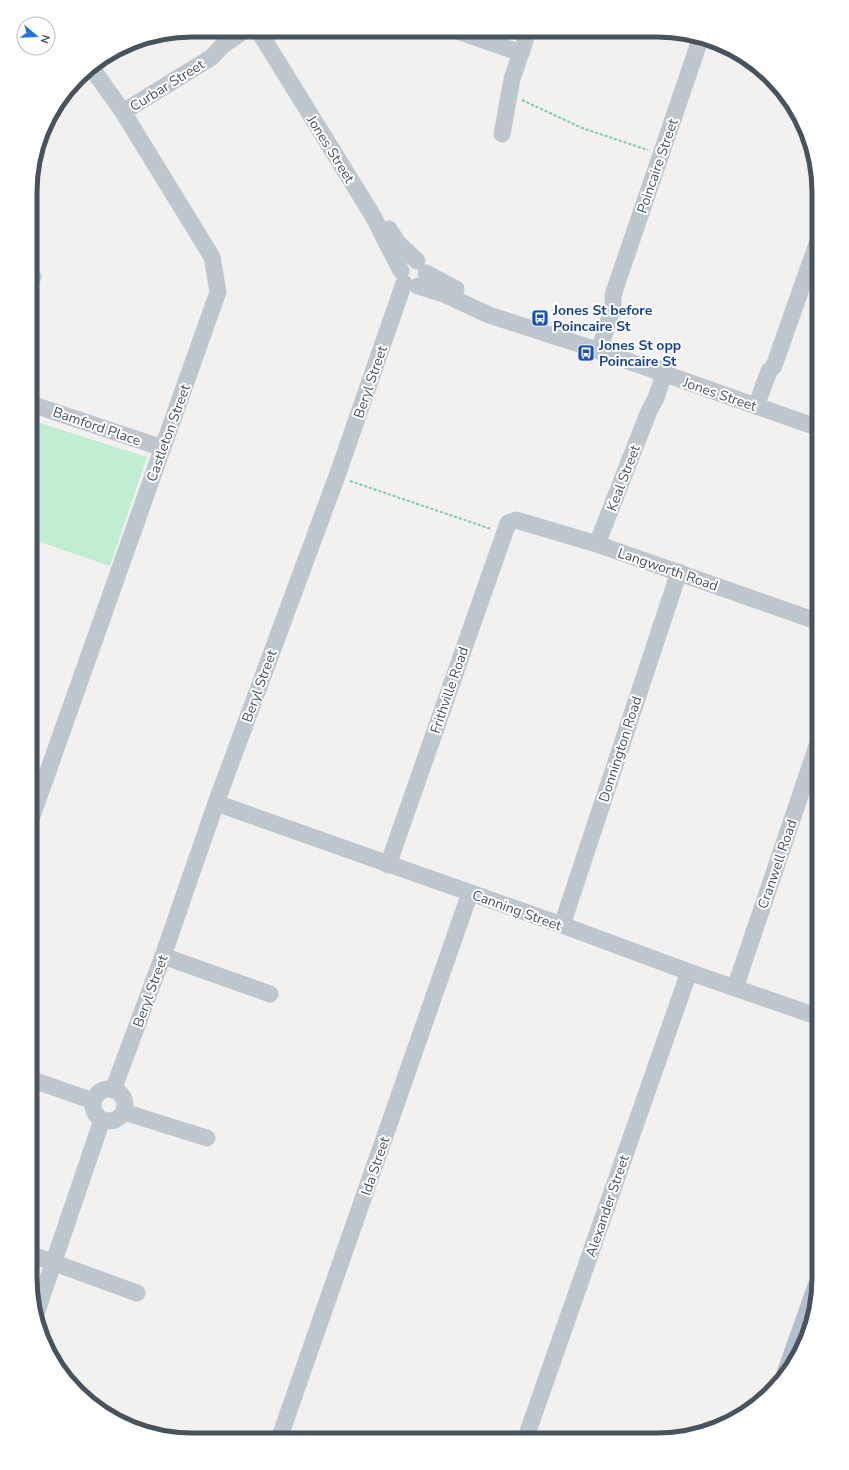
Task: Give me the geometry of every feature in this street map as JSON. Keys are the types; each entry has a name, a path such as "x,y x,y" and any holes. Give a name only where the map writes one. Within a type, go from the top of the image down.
{"street":[{"name":"Curbar Street","path":"123,112 212,57 222,46 245,37"},
{"name":"Jones Street","path":"264,37 373,216 413,275 446,295 489,315 596,346 661,368 761,403 812,425"},
{"path":"475,37 521,53"},
{"path":"502,134 512,79 526,37"},
{"name":"Poincaire Street","path":"596,346 606,305 613,296 699,43"},
{"name":"Castleton Street","path":"37,802 218,292 212,257 123,112 94,72"},
{"path":"761,403 769,371 774,366 812,258"},
{"name":"Beryl Street","path":"113,1090 163,956 216,803 413,275"},
{"name":"Keal Street","path":"597,544 649,411 649,396 661,368"},
{"name":"Jones Street","path":"761,403 812,416"},
{"name":"Bamford Place","path":"37,406 163,448"},
{"name":"Langworth Road","path":"516,520 597,544 812,620"},
{"name":"Frithville Road","path":"388,865 508,523 516,520"},
{"name":"Donnington Road","path":"562,926 679,572"},
{"name":"Cranwell Road","path":"735,988 812,761"},
{"name":"Canning Street","path":"216,803 812,1015"},
{"name":"Ida Street","path":"281,1433 470,893"},
{"path":"163,956 270,994"},
{"name":"Alexander Street","path":"527,1433 689,972"},
{"path":"37,1081 93,1101"},
{"path":"106,1089 113,1090 118,1092 124,1098 124,1112 114,1121 108,1122 102,1120 94,1112 92,1107 93,1101 100,1091 106,1089"},
{"path":"124,1112 207,1138"},
{"path":"39,1304 102,1120"},
{"path":"37,1256 137,1293"}],"path":[{"path":"509,96 522,100 582,128 660,155"},
{"path":"337,476 504,534"}],"green space":[{"path":"37,422 147,457 110,566 37,541"}],"place":[{"name":"Jones St before Poincaire St","path":"540,318"},
{"name":"Jones St opp Poincaire St","path":"586,353"}]}
